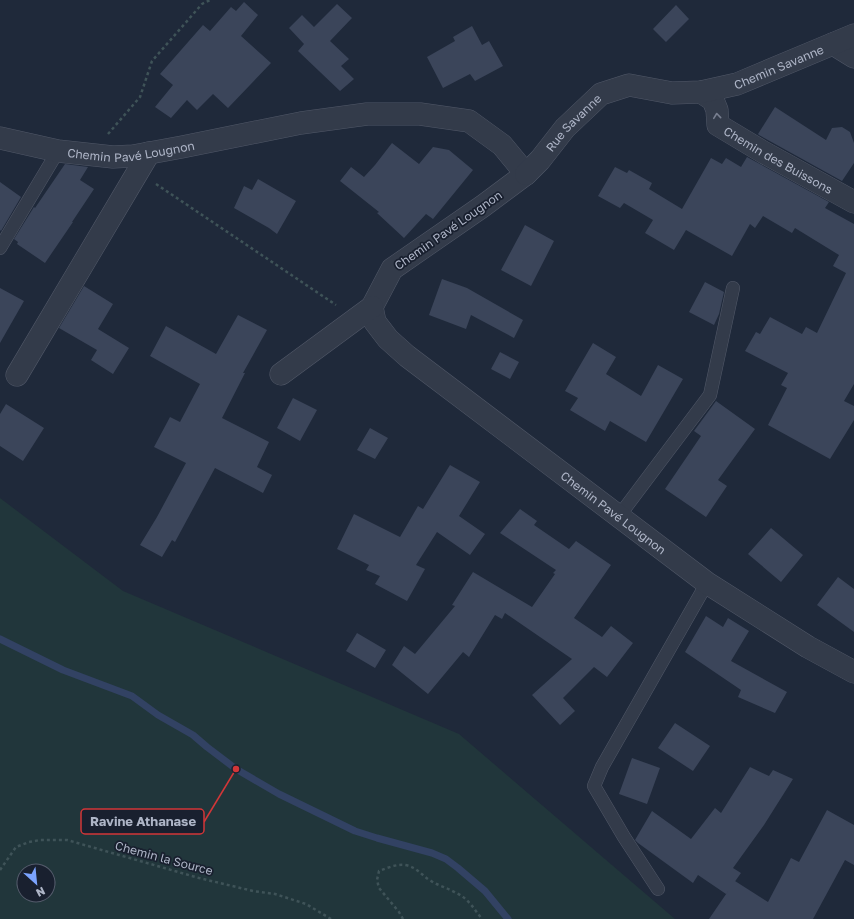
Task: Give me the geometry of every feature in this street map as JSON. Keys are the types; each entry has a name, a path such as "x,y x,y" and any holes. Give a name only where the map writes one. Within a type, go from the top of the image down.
{"street":[{"name":"Chemin Savanne","path":"701,92 737,84 854,35"},
{"path":"833,44 854,57"},
{"name":"Rue Savanne","path":"526,174 540,160 565,128 601,94 629,85 672,93 701,92"},
{"name":"Chemin des Buissons","path":"701,92 713,100 717,110 718,125 763,152 854,202"},
{"name":"Chemin Pavé Lougnon","path":"0,138 58,151 114,157 133,156 301,123 367,114 420,114 469,121 502,145 526,174 483,206 392,269 363,313 375,322 388,339 407,356 707,583 808,647 854,672"},
{"path":"17,375 148,153"},
{"path":"281,374 363,313"}],"lane":[{"path":"0,248 58,151"},
{"path":"619,516 710,395 733,288"},
{"path":"658,889 624,837 594,786 602,767 707,583"}],"path":[{"path":"90,154 140,98 152,62 202,4 210,0"},
{"path":"138,172 345,311 363,313"},
{"name":"Chemin la Source","path":"0,870 16,847 28,842 40,840 67,840 199,878 254,891 275,894 306,904 331,919"},
{"path":"403,919 379,888 377,880 379,871 395,865 414,867 432,882 458,893 470,902 482,919"}],"green space":[{"path":"0,498 123,591 459,734 675,919 0,919"}],"building":[{"path":"244,2 258,15 241,36 271,63 228,108 213,94 197,110 187,100 171,118 155,107 173,85 160,74 203,25 210,31 231,7 236,11"},
{"path":"337,4 352,18 330,41 349,59 341,66 354,79 340,91 298,51 304,44 289,28 302,15 314,27"},
{"path":"676,5 689,19 666,42 653,29"},
{"path":"472,26 482,45 489,41 503,66 475,81 470,74 443,88 427,57 455,41 453,37"},
{"path":"775,107 826,140 832,128 842,127 850,132 854,143 854,163 842,181 758,134"},
{"path":"392,143 419,164 433,147 449,150 473,170 433,219 426,214 404,238 377,213 379,212 340,181 351,167 364,177"},
{"path":"747,157 829,202 825,208 854,224 854,384 844,401 854,406 854,420 830,459 768,425 787,388 781,385 788,373 745,351 756,332 760,334 770,317 802,334 806,327 817,333 846,273 833,266 839,255 795,228 792,233 763,216 755,228 750,224 732,256 686,230 674,250 645,233 653,220 624,203 620,208 598,196 615,167 627,173 629,170 652,183 649,189 682,209 711,158 722,164 726,158 741,167"},
{"path":"65,164 88,167 80,180 94,189 45,263 17,244 18,242 14,239 34,207 35,208"},
{"path":"258,179 296,201 277,234 234,208 244,186 252,190"},
{"path":"0,182 21,197 1,231 0,230"},
{"path":"525,225 554,241 531,286 501,270"},
{"path":"442,279 467,288 523,320 514,338 471,315 466,329 429,315"},
{"path":"705,282 724,292 719,314 714,325 689,312"},
{"path":"84,286 113,304 98,329 129,348 113,374 91,360 97,350 59,328"},
{"path":"0,288 24,301 0,343"},
{"path":"238,315 267,330 243,373 245,373 222,418 269,442 257,467 272,475 263,493 215,468 175,542 172,540 162,557 140,545 186,463 154,447 170,417 180,422 200,384 150,356 166,326 216,354"},
{"path":"593,343 616,357 606,374 641,396 658,365 683,379 646,442 610,421 605,431 570,410 578,398 565,391"},
{"path":"500,352 519,362 510,379 491,369"},
{"path":"293,398 317,410 300,441 277,428"},
{"path":"716,401 755,429 718,480 727,486 706,517 665,489 701,436 694,431"},
{"path":"6,404 44,428 23,461 0,446 0,414"},
{"path":"370,428 388,438 375,459 357,450"},
{"path":"450,465 480,482 459,516 485,534 470,555 437,532 416,565 425,569 407,601 375,584 380,576 366,570 369,565 337,549 354,514 400,537 418,506 423,509"},
{"path":"520,509 537,521 534,525 569,549 576,541 611,565 574,618 602,637 611,626 633,643 607,677 594,667 563,698 575,711 560,725 532,695 572,659 505,613 502,619 495,615 469,657 463,652 428,694 392,665 404,646 415,654 455,606 452,605 473,572 532,607 555,574 553,573 556,570 500,533"},
{"path":"771,528 803,555 781,582 748,554"},
{"path":"838,577 854,589 854,632 817,605"},
{"path":"706,616 723,627 728,618 749,631 731,661 787,692 775,713 738,697 741,690 685,652"},
{"path":"357,633 386,650 375,668 346,651"},
{"path":"675,723 710,746 693,771 658,748"},
{"path":"632,758 660,768 647,804 619,794"},
{"path":"750,767 769,776 773,770 793,779 764,825 733,868 741,873 726,894 698,875 693,883 635,840 652,811 691,839 715,808 721,813"},
{"path":"827,810 854,825 854,865 845,860 813,919 709,919 735,881 768,902 791,858 799,862"}],"waterway":[{"path":"0,639 63,670 132,696 158,715 193,735 236,769 279,794 355,831 432,853 446,859 485,891 508,919"}],"place":[{"name":"Ravine Athanase","path":"236,769"}]}
